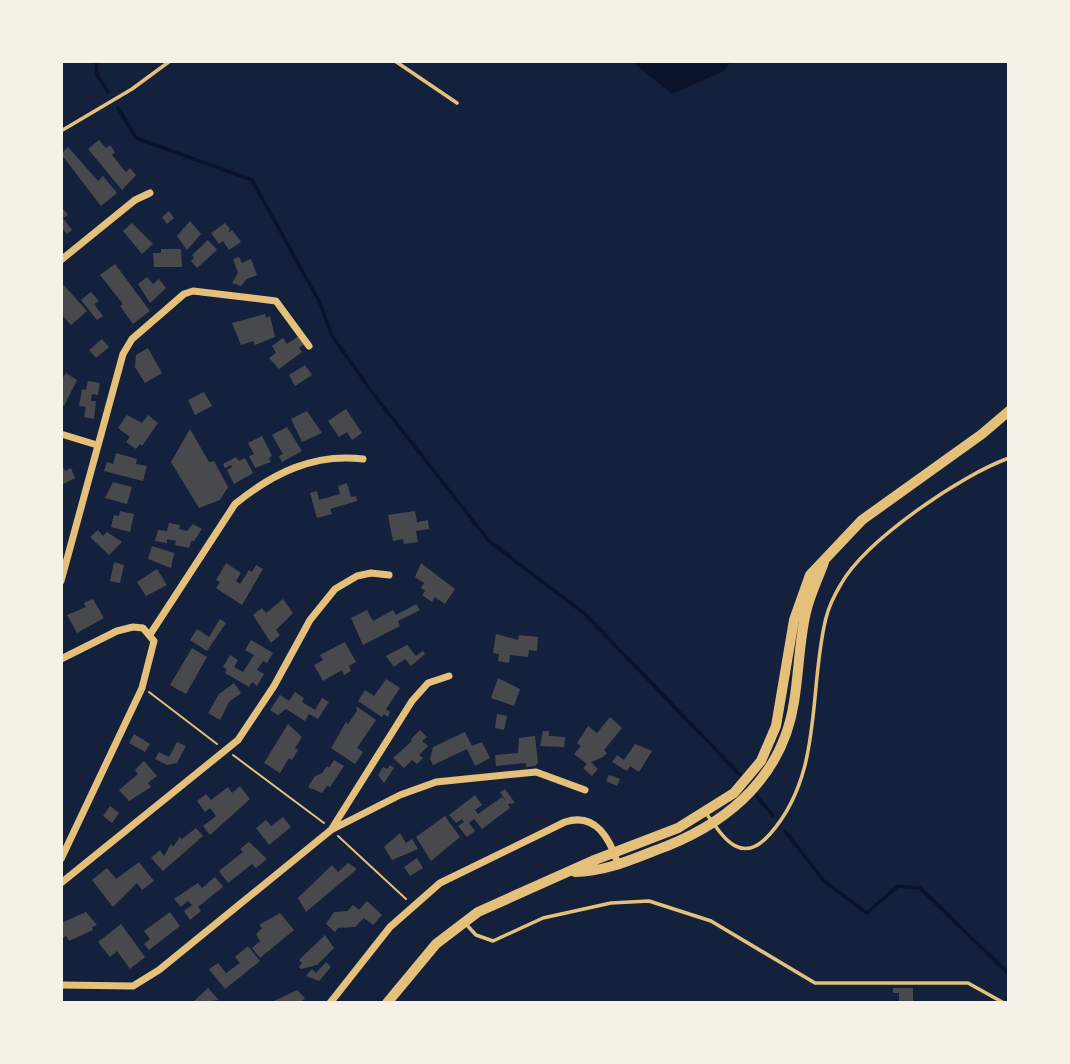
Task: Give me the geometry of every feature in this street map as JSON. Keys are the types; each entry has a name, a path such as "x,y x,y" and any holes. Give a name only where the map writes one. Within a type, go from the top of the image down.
{"main road":[{"path":"387,1003 418,962 463,922 491,905 706,813 744,783 772,739 798,607 810,575 862,520 1005,416"},
{"path":"571,872 618,864 684,839 713,824 753,791 776,759 784,741 794,704 806,612 825,560"}],"street":[{"path":"61,260 135,200 150,193"},
{"path":"61,581 97,445 128,345 189,292 276,301 309,346"},
{"path":"61,434 97,445"},
{"path":"61,859 142,688 154,650 151,633 235,504 256,489 313,460 330,457 363,459"},
{"path":"61,883 227,751 274,686 324,601 335,589 357,576 371,573 388,575"},
{"path":"61,659 125,628 138,626 151,633"},
{"path":"331,830 412,701 428,683 449,676"},
{"path":"61,985 123,987 141,983 331,830 400,795 436,782 536,772 585,790"},
{"path":"330,1003 413,905 454,874 572,820 584,820 596,825 618,864"}],"lane":[{"path":"61,131 132,89 170,61"},
{"path":"396,61 457,103"},
{"path":"706,813 734,847 754,847 763,841 789,811 814,721 826,619 852,566 883,537 957,485 1009,458"},
{"path":"463,922 476,935 493,941 542,918 611,902 649,901 710,921 815,983 968,983 1004,1003"}],"path":[{"path":"142,688 307,808 413,905"}],"water":[{"path":"631,61 731,61 724,71 672,94"}],"building":[{"path":"99,140 106,148 110,145 115,152 112,155 126,172 130,168 136,175 122,190 88,149"},
{"path":"68,147 98,181 103,176 117,193 101,206 61,154"},
{"path":"61,206 68,215 63,218 72,230 67,234 61,227"},
{"path":"169,211 174,218 167,224 162,217"},
{"path":"190,221 201,234 187,250 177,236"},
{"path":"132,223 153,244 142,254 123,231"},
{"path":"225,223 230,229 228,233 232,230 241,242 229,250 223,241 219,244 211,233"},
{"path":"208,240 217,250 197,268 191,261 194,258 192,255"},
{"path":"161,249 181,249 182,267 154,267 153,253 161,253"},
{"path":"239,257 242,263 251,259 257,275 247,279 241,286 232,283 238,273 233,259"},
{"path":"115,264 150,311 133,324 120,306 123,304 100,275"},
{"path":"147,277 153,284 159,279 166,288 150,303 138,284"},
{"path":"61,282 87,311 71,325 61,314"},
{"path":"91,292 99,301 94,304 103,316 97,320 81,300"},
{"path":"265,314 266,318 270,316 275,337 255,345 253,341 241,345 232,323"},
{"path":"300,335 306,343 299,348 302,352 279,369 269,358 276,353 272,346 283,338 287,344"},
{"path":"102,339 109,347 96,358 89,350"},
{"path":"148,348 162,373 145,383 135,367 136,355"},
{"path":"305,365 312,375 295,386 289,375"},
{"path":"66,373 77,380 64,406 61,404 61,380"},
{"path":"88,381 100,383 98,395 92,394 91,401 96,401 94,419 84,417 86,407 79,406 82,389 86,390"},
{"path":"204,392 212,406 195,415 188,400"},
{"path":"346,409 362,433 352,440 347,432 339,437 328,421"},
{"path":"307,411 322,433 302,442 291,419"},
{"path":"127,415 142,423 148,415 158,423 142,446 140,444 136,449 126,442 130,437 118,428"},
{"path":"287,427 302,451 282,462 279,456 283,454 272,435"},
{"path":"190,429 209,462 214,461 228,487 220,500 199,508 171,462"},
{"path":"262,436 272,456 269,458 271,462 255,468 249,456 254,454 248,443"},
{"path":"116,453 137,459 136,464 147,466 143,481 104,471 107,462 113,464"},
{"path":"236,457 239,461 245,458 253,473 234,484 227,470 231,465 225,468 223,464"},
{"path":"61,463 65,471 71,468 75,478 61,485"},
{"path":"113,482 132,487 127,504 105,498"},
{"path":"347,483 351,497 356,496 357,501 330,509 332,514 317,518 310,493 317,491 319,500 340,494 338,486"},
{"path":"120,511 134,514 130,532 111,527 114,515 119,516"},
{"path":"415,511 417,522 428,520 429,529 416,531 418,542 404,544 403,539 393,541 388,515"},
{"path":"169,523 180,525 179,529 187,531 193,524 202,529 194,541 191,541 189,548 175,545 176,541 167,539 167,543 155,541 158,530 167,531"},
{"path":"98,530 103,536 107,532 122,542 109,555 90,537"},
{"path":"152,546 174,553 171,568 148,559"},
{"path":"114,562 124,565 120,583 110,581"},
{"path":"226,563 241,573 236,581 240,584 249,570 252,572 256,565 263,569 242,605 216,588 220,582 216,580"},
{"path":"421,563 455,589 445,604 435,597 432,602 422,595 425,591 421,588 424,583 415,577"},
{"path":"157,569 167,585 146,596 137,582"},
{"path":"93,599 104,618 77,633 67,615 86,607 84,603"},
{"path":"283,599 293,613 276,630 280,635 271,643 253,615 262,608 266,613"},
{"path":"416,604 420,610 398,621 400,626 363,645 351,618 367,610 373,621 393,610 396,615"},
{"path":"220,619 226,623 207,651 190,640 197,629 209,637"},
{"path":"496,634 518,640 519,635 538,637 537,651 529,650 528,657 510,655 509,663 498,661 499,654 493,653"},
{"path":"251,640 273,653 267,663 263,661 257,670 264,674 257,686 252,682 249,687 225,673 227,669 223,667 230,655 238,660 234,667 243,672 254,655 245,650"},
{"path":"345,642 356,662 349,666 351,671 344,675 342,670 323,681 314,665 323,660 320,655"},
{"path":"407,645 416,656 423,651 425,654 411,666 405,659 394,667 386,656"},
{"path":"192,648 207,657 186,694 170,685"},
{"path":"498,678 520,689 514,706 491,698"},
{"path":"386,679 400,688 386,709 390,712 388,717 384,714 382,717 358,701 365,690 374,696"},
{"path":"234,683 241,693 229,702 220,720 208,713 219,694"},
{"path":"295,692 304,698 302,702 315,710 322,698 329,702 318,719 309,714 305,721 286,709 278,715 270,710 280,695 289,701"},
{"path":"356,706 376,720 357,748 363,752 355,764 331,748 346,722 348,724 357,711"},
{"path":"497,714 507,716 504,730 495,728"},
{"path":"610,717 622,728 604,750 607,753 591,762 598,769 592,776 583,768 587,764 574,754 581,746 577,743 588,726 597,733"},
{"path":"288,724 302,737 292,760 289,758 280,773 264,763"},
{"path":"420,730 427,737 422,741 428,746 419,755 423,758 417,764 412,760 404,768 393,758"},
{"path":"543,731 549,731 549,736 565,737 564,747 540,746"},
{"path":"465,732 472,746 482,742 490,758 475,766 467,749 433,765 430,759 433,747"},
{"path":"134,734 150,744 145,752 129,743"},
{"path":"535,736 538,763 535,766 526,767 526,763 496,766 495,755 518,753 519,738"},
{"path":"177,742 186,746 177,763 167,765 155,759 159,752 169,757"},
{"path":"635,744 652,751 639,772 630,766 627,771 612,762 617,755 624,760"},
{"path":"334,760 344,766 330,787 327,786 322,793 308,787 315,776 322,773 327,766 329,768"},
{"path":"144,761 157,776 148,783 151,787 129,801 119,790 138,774 135,770"},
{"path":"390,765 394,768 384,783 378,775 383,767 387,769"},
{"path":"609,775 620,779 617,786 606,781"},
{"path":"240,786 250,799 210,835 203,826 216,816 210,808 205,812 197,801 206,794 211,800 228,787 232,793"},
{"path":"505,789 515,803 508,804 510,808 482,829 474,819 469,823 475,831 467,837 458,826 464,822 462,819 456,823 449,815 475,795 482,805 475,810 478,814 502,797 506,801 500,792"},
{"path":"110,806 119,813 112,823 103,816"},
{"path":"445,816 460,837 431,861 416,837"},
{"path":"283,817 291,827 269,845 256,828 266,820 271,826"},
{"path":"196,828 203,836 163,871 151,858 160,850 164,856 171,844 173,847 180,837 182,839"},
{"path":"400,833 406,843 412,839 418,849 392,860 384,847"},
{"path":"249,842 267,859 256,868 252,864 228,883 219,871 243,852 240,849"},
{"path":"417,858 423,868 410,876 404,867"},
{"path":"139,862 154,881 142,890 137,883 113,907 92,880 107,868 116,879"},
{"path":"348,863 357,869 306,912 298,898 332,865 338,872"},
{"path":"215,877 223,887 198,907 201,911 190,920 184,911 192,905 188,901 181,907 174,899 198,883 202,888"},
{"path":"367,901 382,915 373,925 364,918 355,927 338,928 335,932 326,924 334,912 347,911 353,905 359,910"},
{"path":"86,912 97,925 92,927 93,930 69,941 66,936 63,938 61,923"},
{"path":"170,912 180,926 149,950 144,944 150,939 144,931"},
{"path":"280,913 294,930 260,958 252,948 260,941 256,934 262,928 259,925"},
{"path":"121,924 145,957 130,969 117,951 110,957 98,942"},
{"path":"325,935 334,948 317,965 301,969 299,967 302,963 299,960"},
{"path":"248,946 260,961 225,989 209,969 218,963 226,973 240,963 235,957"},
{"path":"326,962 331,967 319,981 306,976 312,969 316,973"},
{"path":"208,988 219,1000 192,1003"},
{"path":"893,988 913,988 913,1003 899,1003 899,993 893,993"},
{"path":"297,990 305,998 300,1003 270,1003"}],"waterway":[{"path":"96,61 97,75 108,92"},
{"path":"118,108 136,138 252,180 320,303 332,336 375,396 489,541 585,614 741,776"},
{"path":"756,795 773,816"},
{"path":"785,831 824,881 867,913 898,886 920,888 1009,974"}]}
